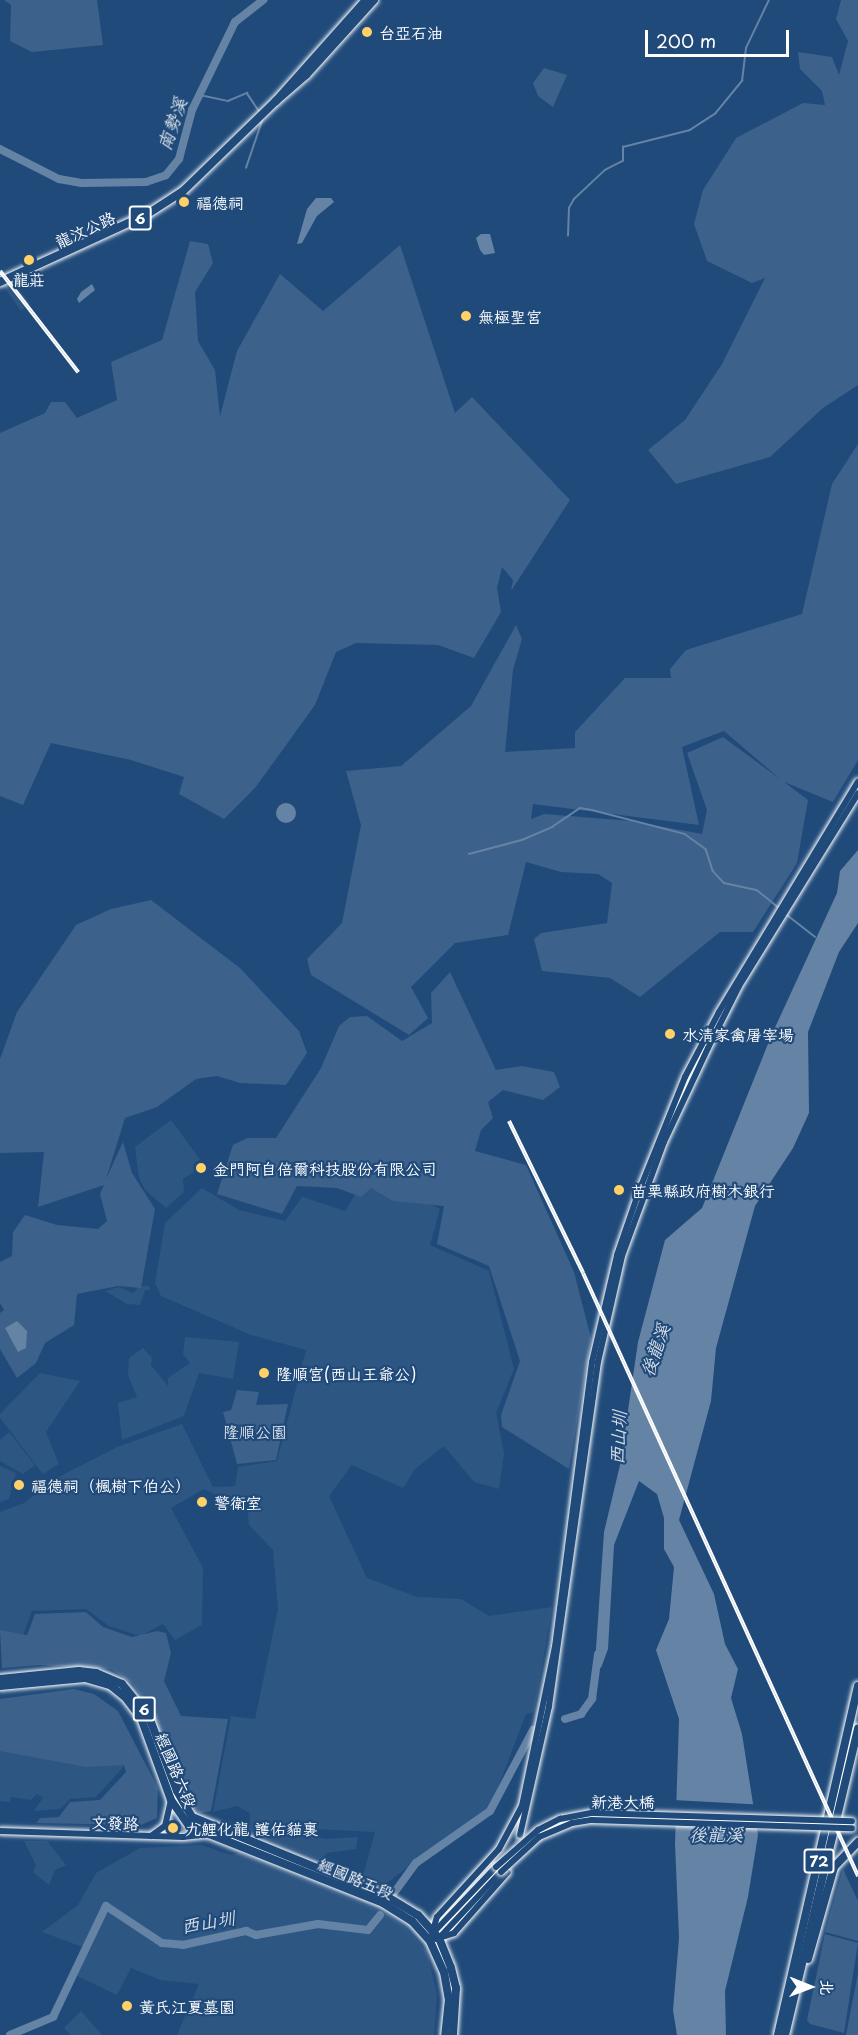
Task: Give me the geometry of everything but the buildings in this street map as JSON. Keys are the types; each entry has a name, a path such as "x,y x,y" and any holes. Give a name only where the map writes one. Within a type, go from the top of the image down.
{"highway":[{"name":"72","path":"778,2035 858,1686"},
{"name":"72","path":"785,2035 858,1729"},
{"path":"858,1729 858,1745"},
{"path":"788,2023 834,1867 858,1842"}],"main road":[{"name":"6","path":"304,73 366,0"},
{"name":"6","path":"304,73 374,0"},
{"name":"龍汶公路","path":"0,282 162,205 257,120 304,73"},
{"name":"經國路六段","path":"0,1680 73,1671 96,1673 133,1692 187,1811 201,1823 229,1832"},
{"name":"經國路六段","path":"0,1686 85,1678 110,1685 144,1716 171,1800 184,1821 205,1834"},
{"name":"經國路五段","path":"229,1832 386,1896 418,1915 434,1937 448,1988 449,2035"},
{"name":"經國路五段","path":"205,1834 383,1903 434,1937"}],"street":[{"path":"434,1937 437,1917 499,1849 522,1806 555,1647 592,1362 617,1255 639,1191 685,1077 719,1012 858,782"},
{"path":"520,1835 551,1694 598,1362 622,1257 664,1142 708,1048 740,986 858,793"},
{"path":"150,1837 165,1826 171,1800"},
{"name":"新港大橋","path":"434,1937 539,1837 572,1823 592,1820 855,1825"},
{"name":"文發路","path":"0,1832 150,1837 229,1832"}],"shaded area":[{"path":"13,282 30,303 21,311 4,287"},
{"path":"171,1120 204,1165 183,1179 184,1192 166,1208 145,1190 139,1178 135,1147"},
{"path":"370,1171 440,1209 430,1245 489,1271 514,1369 496,1413 504,1453 499,1489 474,1482 444,1446 415,1469 403,1488 352,1465 329,1496 367,1578 417,1597 461,1599 489,1616 552,1607 534,1712 526,1714 494,1798 486,1809 384,1885 363,1875 375,1832 276,1827 325,1839 358,1837 356,1849 327,1853 321,1860 247,1831 244,1826 250,1823 250,1813 237,1806 213,1812 231,1716 255,1719 278,1609 273,1550 249,1525 246,1496 227,1500 204,1489 171,1508 203,1568 202,1625 175,1640 163,1624 140,1636 109,1626 86,1609 32,1611 21,1641 0,1637 0,1512 24,1503 53,1480 117,1447 182,1424 213,1487 235,1486 238,1467 277,1461 306,1350 251,1335 161,1296 155,1283 165,1223 202,1188 239,1210 285,1221 302,1197 345,1211"},
{"path":"139,1286 149,1286 150,1290 145,1290 140,1305 127,1304 105,1291 119,1287 133,1293"},
{"path":"185,1337 239,1342 233,1379 199,1373 184,1416 122,1440 118,1403 137,1397 128,1375 129,1358 143,1348 152,1358 151,1365 168,1386 168,1378 190,1363 183,1354"},
{"path":"40,1373 80,1381 46,1432 59,1464 43,1474 0,1418 0,1414"},
{"path":"9,1432 35,1465 23,1474 0,1461 0,1440"},
{"path":"0,1466 16,1473 9,1499 0,1502"},
{"path":"0,1747 126,1764 96,1797 70,1799 60,1809 34,1811 43,1798 37,1794 31,1800 11,1797 10,1802 0,1801"},
{"path":"24,1841 47,1841 66,1865 55,1870 49,1885 33,1872 36,1865"},
{"path":"201,1845 231,1855 239,1853 385,1913 405,1927 427,1952 437,1994 434,2035 177,2035 199,1984 160,1980 131,1968 117,1995 75,1975 88,1949 42,1932 78,1905 96,1873 140,1848"},
{"path":"81,2011 102,2035 70,2035 64,2028"}],"green space":[{"path":"4,0 97,0 103,45 32,52 10,41 11,5"},
{"path":"841,0 858,0 858,385 823,408 770,457 676,484 648,450 685,420 722,364 765,278 752,283 707,261 694,224 703,190 736,138 803,103 825,105 822,91 800,69 798,52 832,57 839,75 848,41 836,19"},
{"path":"544,68 567,75 553,107 538,96 533,83"},
{"path":"190,241 208,244 213,263 195,292 198,341 215,370 220,416 237,351 280,274 323,311 400,245 455,413 472,397 570,500 511,591 513,580 502,567 497,588 501,612 474,658 438,645 356,643 336,652 315,705 255,788 224,819 179,794 184,777 131,760 51,743 23,805 0,796 0,433 45,413 51,402 65,402 77,418 117,400 111,362 162,340"},
{"path":"858,444 858,760 833,802 784,782 808,800 797,863 753,932 720,932 640,997 610,978 542,971 534,939 541,933 607,923 612,883 598,874 561,872 526,862 508,935 455,943 411,987 428,1018 409,1035 311,975 307,959 342,923 361,825 346,771 401,766 471,706 516,625 522,639 513,670 505,752 575,748 575,732 625,678 671,678 670,669 686,650 802,614 832,484","holes":["724,731 780,779 723,737 687,753 707,810 702,834 632,821 544,814 531,819 533,804 699,825 682,747"]},
{"path":"151,900 240,968 299,1031 307,1053 286,1085 240,1083 217,1076 196,1079 157,1107 125,1118 106,1179 123,1142 132,1173 155,1209 141,1288 118,1286 77,1294 74,1325 45,1343 36,1363 17,1378 0,1349 0,1313 4,1310 0,1303 0,1262 12,1256 13,1232 25,1215 57,1225 98,1229 107,1221 100,1194 104,1185 38,1207 44,1152 0,1153 0,1059 17,1012 76,925 111,909"},
{"path":"450,972 496,1070 522,1066 554,1072 560,1087 543,1100 503,1090 488,1102 493,1118 481,1130 475,1151 526,1165 574,1272 591,1338 569,1469 502,1427 501,1415 520,1361 489,1266 437,1244 444,1206 393,1201 371,1188 361,1197 337,1188 297,1186 282,1214 217,1194 233,1145 247,1138 276,1138 321,1068 339,1026 350,1017 367,1016 402,1041 432,1023 431,993"},
{"name":"隆順公園","path":"237,1390 259,1392 256,1405 288,1404 276,1460 237,1464 223,1412 231,1410"},
{"path":"86,1612 103,1627 132,1637 157,1631 166,1633 171,1653 164,1681 181,1716 228,1719 211,1811 200,1813 185,1798 148,1705 132,1683 111,1669 39,1665 2,1668 0,1630 27,1635 35,1614"},
{"path":"74,1689 94,1694 118,1711 158,1788 157,1818 141,1825 36,1823 40,1818 59,1817 70,1802 100,1800 126,1772 124,1765 86,1767 0,1751 0,1699"},
{"path":"171,1816 184,1830 184,1832 160,1833"},
{"path":"843,1869 858,1901 858,1941 825,1932"},
{"path":"825,1934 858,1943 844,2033 810,2024 807,2020"},
{"path":"858,1973 858,2035 846,2035"}],"water":[{"path":"316,198 331,198 334,202 317,216 302,243 297,244 307,209"},
{"path":"481,234 490,234 495,253 484,255 480,250 476,238"},
{"path":"92,284 95,290 79,303 77,299 81,292"},
{"path":"286,803 293,806 296,813 293,820 286,823 279,820 276,813 279,806"},
{"name":"後龍溪","path":"858,850 858,923 839,952 808,1032 809,1113 793,1148 755,1206 716,1348 711,1401 679,1520 714,1594 725,1644 738,1669 731,1698 742,1734 758,1835 748,1897 725,1991 726,2035 677,2035 673,2010 679,1938 675,1844 679,1719 656,1650 669,1619 674,1567 664,1549 664,1518 657,1494 639,1481 614,1545 608,1649 601,1668 595,1663 604,1532 620,1465 638,1342 665,1240 702,1208 772,1034 837,893 840,871"},
{"path":"17,1321 27,1331 26,1348 18,1352 5,1328"}],"pier":[{"path":"673,1800 757,1804 756,1822 672,1818"}],"waterway":[{"name":"南勢溪","path":"0,149 59,179 82,183 146,182 166,175 179,159 192,110 235,22 263,0"},
{"path":"568,236 569,208 574,199 605,170 623,161 623,147 690,130 715,114 742,81 746,48 769,0"},
{"path":"200,95 228,101 247,93 259,111"},
{"path":"246,168 263,118"},
{"path":"469,854 522,840 552,827 580,808 592,810 685,834 706,849 713,871 724,883 757,890 778,907"},
{"path":"786,914 815,937"},
{"name":"西山圳","path":"565,1719 581,1714 592,1699 598,1654"},
{"name":"西山圳","path":"394,1893 416,1863 490,1811 533,1730"},
{"name":"西山圳","path":"10,2035 53,2017 106,1906 162,1943 183,1945 246,1931 256,1935 318,1924 368,1930 380,1915"}],"tunnel":[{"path":"514,1852 520,1835"}],"railway":[{"path":"0,271 78,372"},
{"path":"509,1121 583,1273 858,1876"}],"place":[{"name":"台亞石油","path":"367,32"},
{"name":"福德祠","path":"184,202"},
{"name":"龍莊","path":"29,260"},
{"name":"無極聖宮","path":"466,316"},
{"name":"水清家禽屠宰場","path":"670,1034"},
{"name":"金門阿自倍爾科技股份有限公司","path":"201,1168"},
{"name":"苗栗縣政府樹木銀行","path":"619,1190"},
{"name":"隆順宮(西山王爺公)","path":"264,1373"},
{"name":"福德祠（楓樹下伯公）","path":"19,1485"},
{"name":"警衛室","path":"202,1502"},
{"name":"九鯉化龍 護佑貓裏","path":"173,1828"},
{"name":"黃氏江夏墓園","path":"127,2006"}]}
